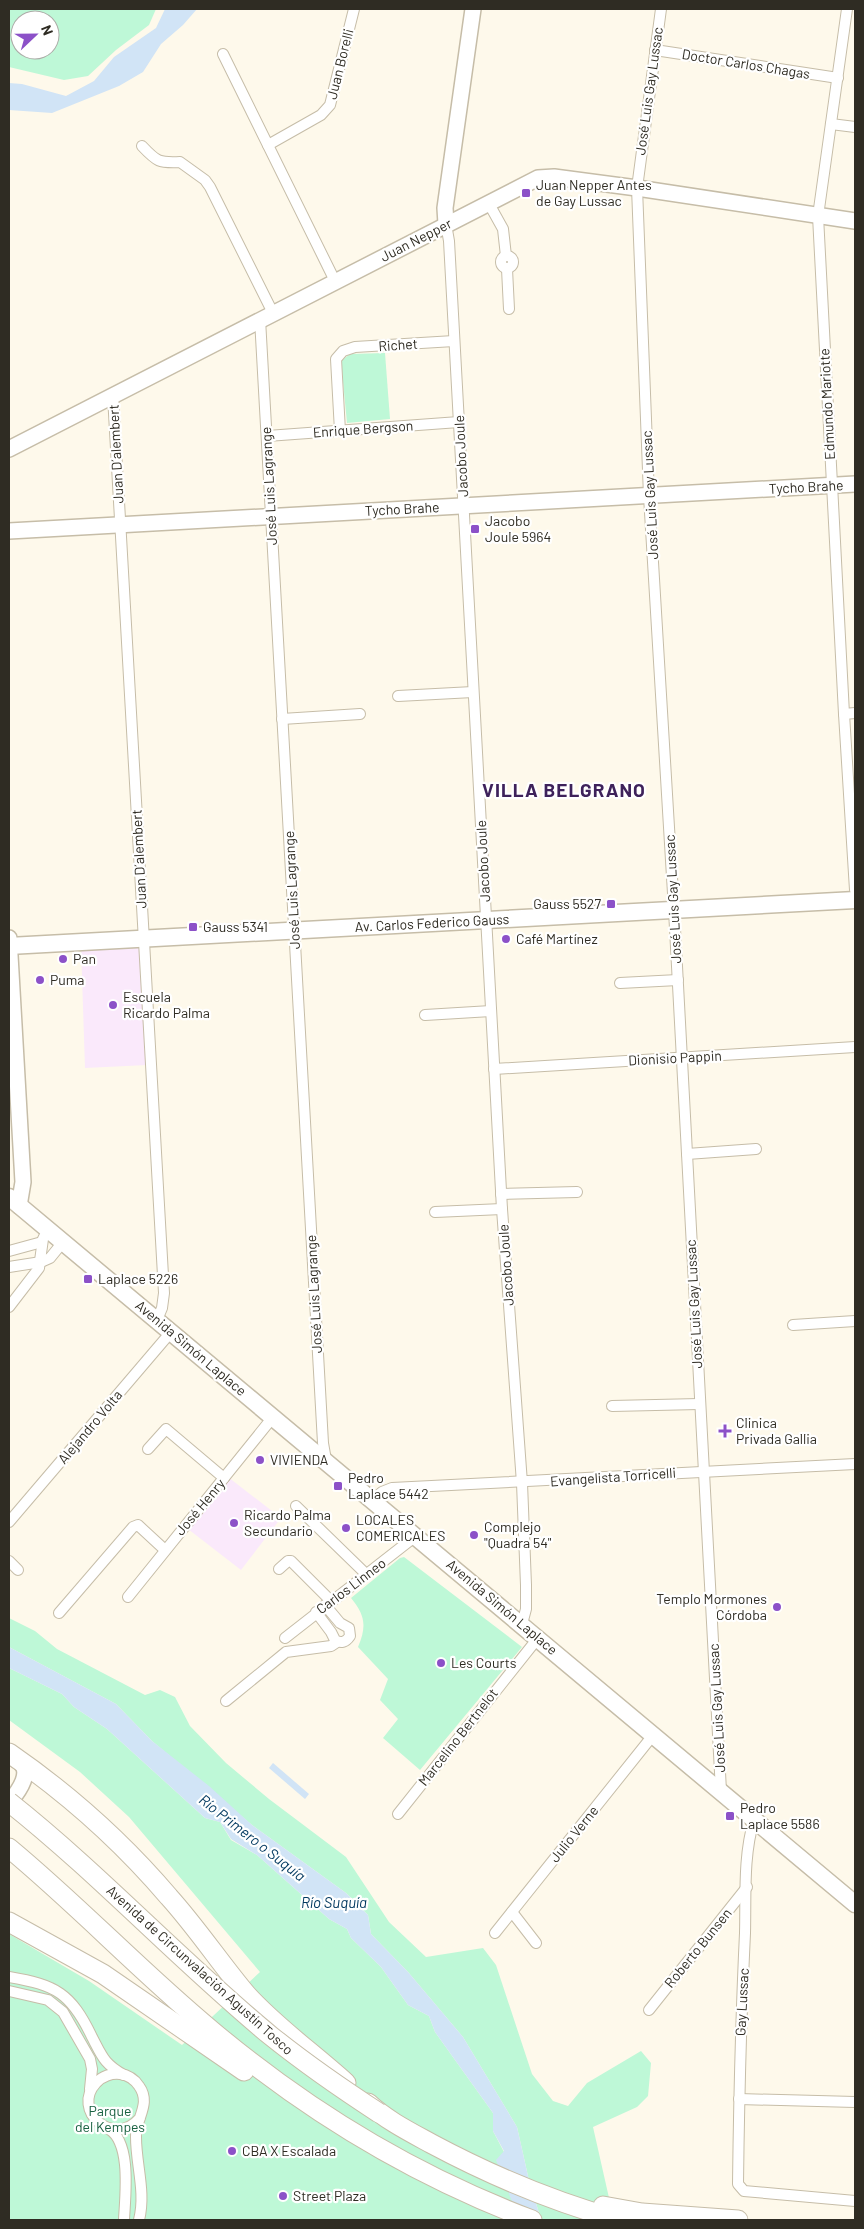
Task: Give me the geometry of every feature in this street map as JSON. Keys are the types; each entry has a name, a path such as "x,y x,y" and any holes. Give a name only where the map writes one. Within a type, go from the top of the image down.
{"highway":[{"path":"12,1757 71,1802 128,1853 158,1884 228,1972 267,2015 379,2114"},
{"name":"Avenida de Circunvalación Agustín Tosco","path":"9,1803 71,1855 271,2036 320,2074 379,2114 487,2172 588,2206 619,2220"},
{"path":"9,1848 54,1886 210,2030 289,2090 360,2136 409,2164 469,2194 532,2220"},
{"path":"9,1922 47,1942 124,1988 299,2110 360,2136"},
{"path":"409,2164 473,2207 504,2220"},
{"path":"588,2206 642,2213 738,2220"}],"main road":[{"name":"Jacobo Joule","path":"446,224 445,208 473,9"},
{"name":"Juan Nepper","path":"9,449 530,181 546,177 637,188 855,221"},
{"name":"Tycho Brahe","path":"9,531 855,484"},
{"name":"Av. Carlos Federico Gauss","path":"9,946 855,900"},
{"path":"9,938 23,1182 14,1201"},
{"name":"Avenida Simón Laplace","path":"14,1201 45,1236 63,1242 416,1535 855,1904"},
{"path":"9,1803 19,1791 24,1779 24,1769 12,1757"}],"street":[{"name":"Juan Borelli","path":"268,145 321,115 330,105 354,9"},
{"name":"José Luis Gay Lussac","path":"661,9 637,188 649,496 678,980 720,1791"},
{"name":"Edmundo Mariotte","path":"850,13 838,78 818,216 831,485 855,890"},
{"name":"Doctor Carlos Chagas","path":"655,50 838,78"},
{"path":"223,54 335,281"},
{"path":"831,124 855,127"},
{"path":"142,146 157,161 162,163 180,162 205,180 266,316"},
{"path":"488,202 504,229 506,256 502,258 500,264 507,269 509,309"},
{"name":"Jacobo Joule","path":"446,224 464,506 501,1194 522,1483 526,1585 526,1609 522,1624"},
{"name":"José Luis Lagrange","path":"266,316 266,436 323,1443 326,1460"},
{"name":"Richet","path":"340,431 336,359 343,352 355,347 454,341"},
{"name":"Juan D´alembert","path":"113,396 164,1293 162,1308 157,1320"},
{"name":"Enrique Bergson","path":"266,436 459,422"},
{"path":"398,696 474,692"},
{"path":"844,714 855,713"},
{"path":"282,718 360,714"},
{"path":"620,983 678,980"},
{"path":"425,1015 491,1011"},
{"name":"Dionisio Pappin","path":"494,1069 855,1047"},
{"path":"687,1154 756,1149"},
{"path":"501,1194 577,1192"},
{"path":"435,1212 502,1209"},
{"path":"9,1251 45,1236"},
{"path":"9,1306 36,1272 41,1262 45,1236"},
{"path":"9,1266 41,1262 50,1258 63,1242"},
{"path":"793,1325 855,1321"},
{"name":"Alejandro Volta","path":"9,1522 171,1332"},
{"path":"612,1406 700,1404"},
{"name":"José Henry","path":"128,1597 273,1416"},
{"path":"148,1449 166,1429 224,1478"},
{"name":"Evangelista Torricelli","path":"374,1500 382,1492 392,1488 522,1483 855,1464"},
{"path":"296,1506 367,1575"},
{"path":"59,1613 133,1527 138,1525 165,1550"},
{"name":"Carlos Linneo","path":"285,1638 416,1535"},
{"path":"9,1561 18,1570"},
{"path":"226,1701 286,1652 331,1646 337,1642 346,1641 350,1636 350,1630 347,1625 340,1623 328,1603 292,1561 288,1561 279,1569"},
{"path":"316,1612 337,1642"},
{"name":"Marcelino Bertnelot","path":"398,1814 538,1638"},
{"name":"Julio Verne","path":"495,1933 654,1734"},
{"name":"Gay Lussac","path":"754,1820 750,1836 747,1887 739,2099 738,2184 744,2191 855,2200"},
{"name":"Roberto Bunsen","path":"649,2010 747,1887"},
{"path":"512,1912 536,1943"},
{"path":"9,1977 41,1983 63,1995 84,2019 106,2064 137,2083 142,2089 144,2104 136,2136 142,2185 139,2220"},
{"path":"9,1992 43,1999 56,2005 63,2012 90,2059 92,2074 89,2102 92,2116 102,2126 115,2134 122,2149 124,2220"},
{"path":"90,2094 97,2082 103,2078 110,2075 124,2075"},
{"path":"739,2099 855,2102"},
{"path":"109,2129 126,2128 140,2118"}],"shaded area":[{"name":"Escuela Ricardo Palma","path":"139,943 147,1065 85,1068 81,946"},
{"name":"Ricardo Palma Secundario","path":"228,1477 281,1518 241,1570 188,1529"}],"green space":[{"path":"9,9 156,9 149,25 116,50 88,76 64,80 9,67"},
{"path":"385,353 390,419 347,423 341,361 350,354"},
{"name":"Les Courts","path":"404,1557 522,1647 420,1770 383,1738 398,1719 380,1700 388,1679 358,1647 363,1633 363,1621 362,1615 351,1598 400,1558"},
{"path":"9,1618 35,1631 57,1649 145,1695 160,1690 175,1697 190,1726 226,1763 269,1799 346,1857 389,1922 426,1957 483,1948 496,1965 532,2074 553,2101 568,2106 587,2083 641,2051 651,2063 648,2096 637,2107 593,2127 614,2220 541,2220 528,2176 517,2127 463,2037 408,1972 371,1934 368,1915 346,1893 252,1825 152,1741 116,1704 9,1647"},
{"name":"Parque del Kempes","path":"9,1668 62,1694 74,1707 107,1729 205,1818 220,1822 231,1840 257,1855 329,1919 347,1929 351,1938 381,1967 408,2005 429,2016 435,2032 493,2113 493,2131 504,2152 519,2220 9,2220 9,1934 89,1981 182,2045 260,1972 129,1817 80,1772 9,1720"}],"water":[{"path":"165,9 197,9 183,25 161,44 143,72 119,86 52,113 9,110 9,83 22,84 66,96 94,81 114,57 156,28"},
{"name":"Río Suquía","path":"9,1647 116,1704 152,1741 209,1786 252,1825 346,1893 368,1915 371,1934 408,1972 463,2037 517,2127 528,2176 541,2220 519,2220 496,2160 504,2151 493,2131 493,2113 435,2032 429,2016 408,2005 381,1967 351,1938 347,1929 329,1919 257,1855 231,1839 220,1822 205,1818 107,1729 74,1707 62,1694 9,1668"},
{"path":"273,1763 309,1794 305,1799 269,1768"}],"place":[{"name":"Juan Nepper Antes de Gay Lussac","path":"526,193"},
{"name":"Jacobo Joule 5964","path":"475,529"},
{"name":"Gauss 5527","path":"611,904"},
{"name":"Gauss 5341","path":"193,927"},
{"name":"Café Martínez","path":"506,939"},
{"name":"Pan","path":"63,959"},
{"name":"Puma","path":"40,980"},
{"name":"Escuela Ricardo Palma","path":"113,1005"},
{"name":"Laplace 5226","path":"88,1279"},
{"name":"Clinica Privada Gallia","path":"725,1431"},
{"name":"VIVIENDA","path":"260,1460"},
{"name":"Pedro Laplace 5442","path":"338,1486"},
{"name":"Ricardo Palma Secundario","path":"234,1523"},
{"name":"LOCALES COMERICALES","path":"346,1528"},
{"name":"Complejo \"Quadra 54\"","path":"474,1535"},
{"name":"Templo Mormones Córdoba","path":"777,1607"},
{"name":"Les Courts","path":"441,1663"},
{"name":"Pedro Laplace 5586","path":"730,1816"},
{"name":"CBA X Escalada","path":"232,2151"},
{"name":"Street Plaza","path":"283,2196"}],"district":[{"name":"VILLA BELGRANO","path":"564,790"}],"water label":[{"name":"Río Primero o Suquía","path":"252,1838"}]}
